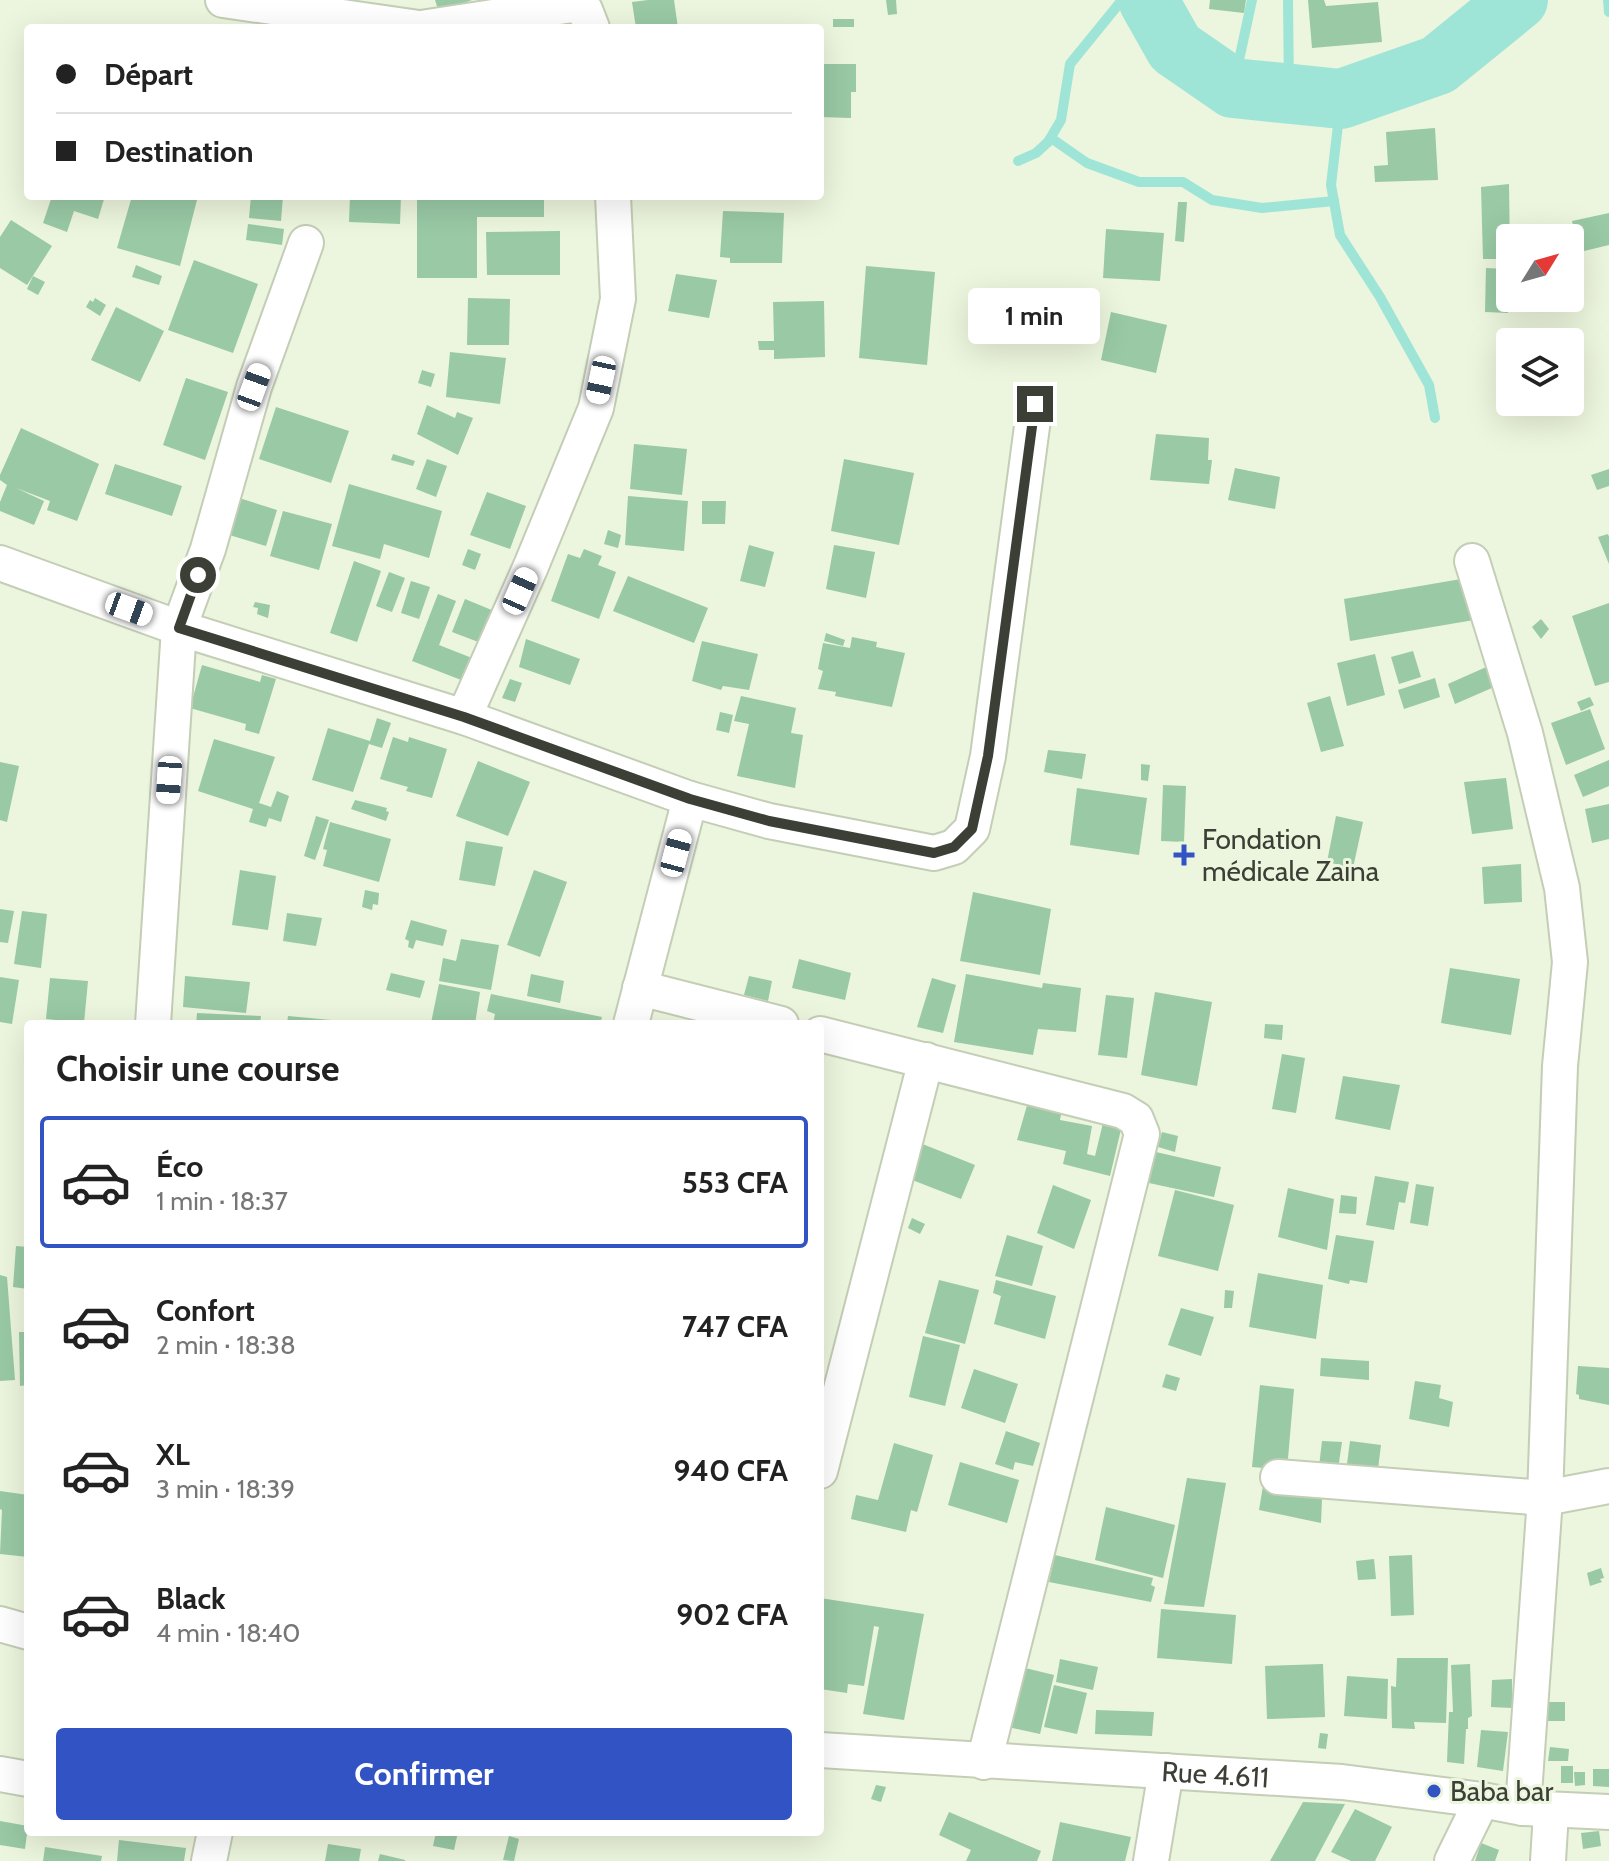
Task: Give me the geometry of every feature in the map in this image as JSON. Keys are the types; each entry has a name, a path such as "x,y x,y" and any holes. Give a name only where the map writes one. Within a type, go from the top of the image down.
{"street":[{"path":"223,0 392,24"},
{"path":"446,24 572,5 588,19"},
{"path":"464,717 596,408 618,299 613,200"},
{"path":"153,1020 179,628 208,549 254,387 306,243"},
{"path":"0,563 179,628 464,717 690,799 769,821 934,853 954,847 972,829 988,756 1035,404"},
{"path":"1472,561 1525,733 1562,888 1570,962 1560,1066 1537,1810 1548,1861"},
{"path":"632,1020 690,799"},
{"path":"640,988 765,1020"},
{"path":"824,1035 1123,1111 1136,1119 1142,1134 984,1762"},
{"path":"824,1455 926,1060"},
{"path":"1278,1477 1545,1498 1609,1486"},
{"path":"0,1624 24,1631"},
{"name":"Rue 4.611","path":"824,1750 1342,1782 1537,1810 1609,1812"},
{"path":"1151,1861 1166,1771"},
{"path":"0,1774 24,1778"},
{"path":"1452,1861 1482,1800"},
{"path":"209,1861 214,1836"}],"building":[{"path":"435,0 472,0 439,12"},
{"path":"674,0 677,24 635,24 632,2"},
{"path":"886,0 896,0 897,14 888,15"},
{"path":"1210,0 1246,0 1244,13 1209,9"},
{"path":"1308,0 1324,0 1326,6 1378,2 1382,42 1312,48"},
{"path":"833,19 854,19 854,27 833,27"},
{"path":"824,64 856,64 856,92 851,92 851,118 824,117"},
{"path":"1435,128 1438,180 1375,182 1374,166 1388,165 1386,132"},
{"path":"1509,184 1510,224 1496,224 1496,259 1483,259 1481,187"},
{"path":"51,200 104,200 98,219 74,211 67,232 43,223"},
{"path":"131,200 197,200 180,266 117,248"},
{"path":"251,200 283,200 281,221 249,218"},
{"path":"350,200 401,200 400,224 349,222"},
{"path":"417,200 544,200 544,217 477,217 477,278 417,278"},
{"path":"1178,202 1187,202 1184,242 1175,241"},
{"path":"723,211 784,213 782,263 730,263 730,258 720,257"},
{"path":"1609,213 1609,245 1584,251 1584,224 1573,224 1572,221"},
{"path":"11,220 52,246 27,285 0,268 0,237"},
{"path":"248,224 284,229 282,245 246,240"},
{"path":"1106,229 1164,233 1160,281 1103,278"},
{"path":"560,231 560,275 487,275 486,232"},
{"path":"194,260 258,284 233,353 168,330"},
{"path":"136,265 162,276 159,285 132,277"},
{"path":"866,266 935,272 927,365 859,358"},
{"path":"1486,268 1496,268 1496,312 1508,313 1485,312"},
{"path":"676,274 717,280 709,318 668,311"},
{"path":"33,276 45,282 38,295 27,289"},
{"path":"1066,290 1097,292 1094,330 1064,328"},
{"path":"95,298 106,305 100,316 86,307"},
{"path":"468,298 510,299 509,345 467,345"},
{"path":"824,301 825,357 774,359 774,350 759,350 758,341 774,341 773,302"},
{"path":"116,307 164,331 140,382 91,360"},
{"path":"1111,312 1167,325 1156,373 1101,360"},
{"path":"450,352 506,358 500,404 446,397"},
{"path":"422,370 435,374 431,387 418,383"},
{"path":"186,378 228,392 205,460 163,445"},
{"path":"427,405 455,418 457,412 473,418 458,455 417,434"},
{"path":"276,407 349,431 331,483 259,459"},
{"path":"21,428 99,464 77,521 47,510 50,501 16,488 44,501 34,525 0,511 7,485 0,480 0,475"},
{"path":"1156,434 1209,438 1208,460 1212,460 1209,484 1150,480"},
{"path":"634,444 687,449 682,495 630,489"},
{"path":"393,454 415,461 413,466 391,460"},
{"path":"427,459 447,466 436,497 416,489"},
{"path":"844,459 914,473 899,545 831,531"},
{"path":"115,464 182,486 172,516 105,494"},
{"path":"1235,468 1280,477 1275,509 1228,500"},
{"path":"1609,469 1609,486 1597,490 1591,475"},
{"path":"349,484 442,511 429,558 384,544 380,559 332,546"},
{"path":"487,492 526,506 510,549 470,535"},
{"path":"628,496 688,501 684,551 625,545"},
{"path":"236,497 277,510 266,546 226,534"},
{"path":"702,501 726,501 725,524 702,524"},
{"path":"283,511 332,524 319,570 270,556"},
{"path":"608,530 621,535 618,548 604,544"},
{"path":"1608,534 1609,537 1609,564 1598,537"},
{"path":"749,545 774,552 765,587 740,581"},
{"path":"834,545 875,552 866,598 826,589"},
{"path":"468,549 481,554 475,570 462,565"},
{"path":"584,549 602,556 598,565 616,572 599,619 551,601 568,554 580,558"},
{"path":"354,561 381,571 357,642 330,633"},
{"path":"389,572 405,578 392,612 376,606"},
{"path":"628,576 708,608 694,643 613,611"},
{"path":"1467,578 1474,620 1350,641 1344,599"},
{"path":"411,581 430,587 419,619 401,613"},
{"path":"438,594 456,601 439,645 477,660 469,683 412,661"},
{"path":"465,599 494,611 481,643 452,632"},
{"path":"255,602 270,605 268,618 257,614 258,608 253,607"},
{"path":"1609,603 1609,682 1595,686 1572,616"},
{"path":"1541,619 1549,629 1541,639 1532,627"},
{"path":"826,633 845,640 843,646 824,641"},
{"path":"852,637 877,642 876,647 905,653 892,707 835,696 836,692 818,689 823,671 818,669 823,643 850,648"},
{"path":"526,639 580,659 570,685 519,667"},
{"path":"702,641 758,654 749,690 723,686 721,690 692,681"},
{"path":"1413,651 1421,677 1399,684 1391,657"},
{"path":"1375,654 1385,695 1347,706 1337,663"},
{"path":"1493,664 1501,684 1455,704 1448,684"},
{"path":"202,665 260,682 262,675 276,679 259,734 245,730 246,724 190,708"},
{"path":"1435,678 1440,697 1404,709 1398,690"},
{"path":"510,679 522,683 515,702 502,698"},
{"path":"741,696 796,708 791,733 803,735 795,788 737,776 749,724 734,721"},
{"path":"1330,696 1344,746 1321,752 1307,703"},
{"path":"1590,697 1594,705 1581,711 1577,702"},
{"path":"1590,709 1605,749 1566,765 1551,723"},
{"path":"720,712 733,715 729,733 716,730"},
{"path":"377,718 391,723 382,748 369,744 353,792 312,780 328,728 370,741"},
{"path":"393,737 408,742 409,737 447,749 432,798 380,779"},
{"path":"214,739 275,757 259,803 271,807 277,791 289,796 281,822 269,818 266,827 249,822 253,809 198,791"},
{"path":"1048,750 1086,754 1082,779 1044,772"},
{"path":"1609,760 1609,786 1583,797 1574,775"},
{"path":"478,761 530,782 508,836 456,816"},
{"path":"0,762 19,766 7,822 0,820"},
{"path":"1141,764 1150,765 1148,781 1141,780"},
{"path":"1506,778 1513,829 1472,834 1464,782"},
{"path":"1163,785 1186,786 1184,842 1161,841"},
{"path":"1077,788 1147,798 1139,855 1070,845"},
{"path":"355,800 387,808 386,821 351,809"},
{"path":"1609,804 1609,839 1592,843 1585,809"},
{"path":"316,816 329,820 315,860 304,856"},
{"path":"1336,816 1363,822 1353,868 1327,862"},
{"path":"330,822 391,839 379,882 323,866 327,850 323,849"},
{"path":"466,841 503,847 495,886 459,880"},
{"path":"1521,864 1522,902 1484,904 1482,867"},
{"path":"240,870 276,876 268,930 232,925"},
{"path":"534,870 567,882 540,957 507,945"},
{"path":"365,890 379,893 378,905 373,904 372,910 362,907"},
{"path":"973,892 1051,909 1040,975 960,961"},
{"path":"0,909 14,911 8,943 0,942"},
{"path":"22,911 47,914 41,968 14,964"},
{"path":"287,913 322,918 316,946 283,941"},
{"path":"411,920 447,930 443,946 416,940 413,949 408,947 409,941 405,939"},
{"path":"461,939 499,945 491,990 439,981 443,958 456,961"},
{"path":"799,959 851,973 845,1000 792,988"},
{"path":"1450,968 1520,979 1511,1035 1441,1023"},
{"path":"391,973 425,981 420,998 386,990"},
{"path":"531,974 564,981 560,1003 527,996"},
{"path":"966,974 1042,988 1043,983 1081,988 1076,1032 1038,1029 1033,1055 954,1042"},
{"path":"185,976 250,982 246,1013 183,1007"},
{"path":"749,976 772,981 768,1001 744,995"},
{"path":"0,977 19,980 12,1024 0,1022"},
{"path":"50,978 88,981 84,1020 46,1019"},
{"path":"932,978 956,985 943,1033 917,1027"},
{"path":"439,984 480,992 476,1020 432,1020"},
{"path":"1155,992 1212,1002 1197,1086 1141,1075"},
{"path":"491,994 602,1017 601,1020 494,1020 495,1014 487,1011"},
{"path":"1106,995 1134,998 1127,1058 1098,1055"},
{"path":"197,1013 261,1016 260,1020 196,1020"},
{"path":"288,1016 331,1020 288,1020"},
{"path":"1265,1024 1283,1025 1282,1040 1264,1038"},
{"path":"1282,1054 1305,1058 1296,1113 1272,1109"},
{"path":"1343,1076 1400,1085 1390,1130 1335,1119"},
{"path":"1028,1102 1062,1110 1060,1120 1092,1126 1087,1154 1095,1156 1103,1123 1122,1125 1110,1176 1063,1164 1066,1151 1017,1140"},
{"path":"1162,1132 1178,1136 1175,1152 1158,1147"},
{"path":"915,1141 975,1165 961,1199 902,1176"},
{"path":"1156,1152 1221,1167 1214,1197 1149,1183"},
{"path":"1375,1176 1409,1182 1405,1203 1399,1202 1394,1230 1366,1225"},
{"path":"1416,1184 1434,1187 1428,1226 1410,1223"},
{"path":"1053,1185 1091,1200 1074,1249 1037,1233"},
{"path":"1288,1188 1334,1199 1327,1250 1278,1237"},
{"path":"1175,1190 1234,1205 1218,1271 1158,1256"},
{"path":"1341,1195 1357,1197 1356,1214 1339,1213"},
{"path":"912,1218 925,1224 920,1234 908,1228"},
{"path":"1007,1235 1043,1246 1032,1286 995,1276"},
{"path":"1336,1235 1374,1241 1367,1283 1350,1280 1349,1284 1328,1279"},
{"path":"16,1246 24,1247 24,1288 13,1287"},
{"path":"1258,1273 1323,1285 1316,1339 1249,1327"},
{"path":"0,1275 7,1277 15,1380 0,1381"},
{"path":"939,1280 979,1290 965,1344 925,1333"},
{"path":"996,1280 1056,1296 1045,1339 994,1324 1001,1296 993,1293"},
{"path":"1225,1290 1234,1291 1232,1308 1224,1308"},
{"path":"1181,1308 1214,1317 1201,1356 1168,1345"},
{"path":"19,1332 24,1332 24,1386 20,1386"},
{"path":"923,1336 960,1345 945,1406 909,1397"},
{"path":"1321,1358 1369,1361 1369,1380 1320,1376"},
{"path":"1578,1366 1609,1368 1609,1405 1579,1399 1576,1394"},
{"path":"974,1369 1018,1384 1005,1423 961,1408"},
{"path":"1166,1374 1180,1378 1176,1391 1162,1387"},
{"path":"1415,1381 1441,1385 1439,1398 1453,1402 1449,1427 1409,1419"},
{"path":"1260,1385 1294,1389 1287,1470 1252,1467"},
{"path":"1006,1431 1040,1443 1033,1466 1015,1462 1013,1470 995,1464"},
{"path":"1322,1441 1342,1442 1337,1476 1318,1475"},
{"path":"1350,1441 1381,1445 1378,1469 1347,1464"},
{"path":"894,1443 933,1455 917,1512 911,1510 906,1532 851,1519 856,1495 878,1500"},
{"path":"960,1462 1019,1480 1007,1523 948,1505"},
{"path":"1187,1478 1226,1483 1204,1607 1164,1604"},
{"path":"1263,1486 1322,1499 1321,1523 1259,1510"},
{"path":"0,1491 24,1494 24,1557 0,1554"},
{"path":"1106,1507 1175,1525 1163,1578 1095,1560"},
{"path":"1055,1555 1153,1578 1151,1585 1155,1587 1151,1602 1049,1582"},
{"path":"1412,1555 1414,1615 1391,1616 1389,1556"},
{"path":"1374,1559 1376,1579 1358,1580 1356,1561"},
{"path":"1601,1568 1602,1582 1590,1586 1587,1573"},
{"path":"824,1599 924,1614 904,1720 863,1714 879,1627 874,1626 864,1686 848,1684 847,1693 824,1690"},
{"path":"1161,1609 1236,1615 1232,1664 1157,1658"},
{"path":"1397,1658 1448,1658 1446,1723 1414,1722 1415,1729 1392,1728 1391,1686 1396,1687"},
{"path":"1060,1659 1098,1667 1093,1690 1056,1682"},
{"path":"1323,1664 1325,1717 1267,1719 1265,1666"},
{"path":"1470,1664 1472,1716 1468,1718 1466,1729 1464,1764 1447,1762 1449,1712 1453,1712 1451,1665"},
{"path":"1021,1667 1054,1675 1040,1734 1008,1727"},
{"path":"1347,1676 1388,1679 1387,1719 1344,1716"},
{"path":"1512,1679 1512,1708 1491,1707 1492,1680"},
{"path":"1054,1685 1087,1693 1077,1734 1044,1727"},
{"path":"1549,1702 1565,1702 1565,1721 1547,1721"},
{"path":"1096,1710 1154,1712 1152,1736 1095,1734"},
{"path":"1481,1730 1508,1732 1503,1771 1477,1767"},
{"path":"1320,1733 1328,1734 1326,1749 1318,1748"},
{"path":"1550,1747 1569,1749 1568,1761 1548,1761"},
{"path":"1561,1766 1573,1766 1573,1783 1561,1783"},
{"path":"1593,1769 1609,1769 1609,1787 1593,1786"},
{"path":"1574,1772 1585,1772 1585,1785 1575,1786"},
{"path":"876,1785 886,1787 881,1802 871,1799"},
{"path":"1303,1802 1345,1804 1315,1861 1270,1861"},
{"path":"1355,1809 1392,1827 1375,1861 1351,1861 1331,1852"},
{"path":"949,1812 1041,1851 1037,1861 966,1861 971,1850 939,1835"},
{"path":"0,1821 24,1825 25,1849 0,1845"},
{"path":"1060,1822 1131,1837 1125,1861 1052,1861"},
{"path":"1599,1831 1601,1846 1583,1849 1581,1833"},
{"path":"435,1836 457,1836 454,1850 433,1846"},
{"path":"509,1836 519,1839 514,1861 503,1860"},
{"path":"119,1840 186,1848 184,1861 117,1861"},
{"path":"1481,1843 1499,1850 1495,1861 1475,1861"},
{"path":"328,1844 361,1849 359,1861 325,1861"},
{"path":"45,1847 102,1856 101,1861 43,1861"},
{"path":"380,1854 405,1860 405,1861 378,1861"}],"waterway":[{"path":"1018,161 1036,153 1048,142 1061,120 1070,64 1122,0"},
{"path":"1148,0 1175,48 1233,88 1341,99 1438,65 1518,0"},
{"path":"1233,88 1252,0"},
{"path":"1288,0 1289,95"},
{"path":"1608,0 1609,12"},
{"path":"1341,99 1331,185 1340,235 1380,297 1429,385 1435,418"},
{"path":"1048,142 1051,138 1087,163 1139,182 1183,182 1212,200 1262,208 1334,201"}],"place":[{"name":"Fondation médicale Zaina","path":"1184,855"},
{"name":"Baba bar","path":"1434,1791"}],"route":[{"path":"198,575 179,628 464,717 690,799 769,821 934,853 954,847 972,829 988,756 1035,404"}]}
